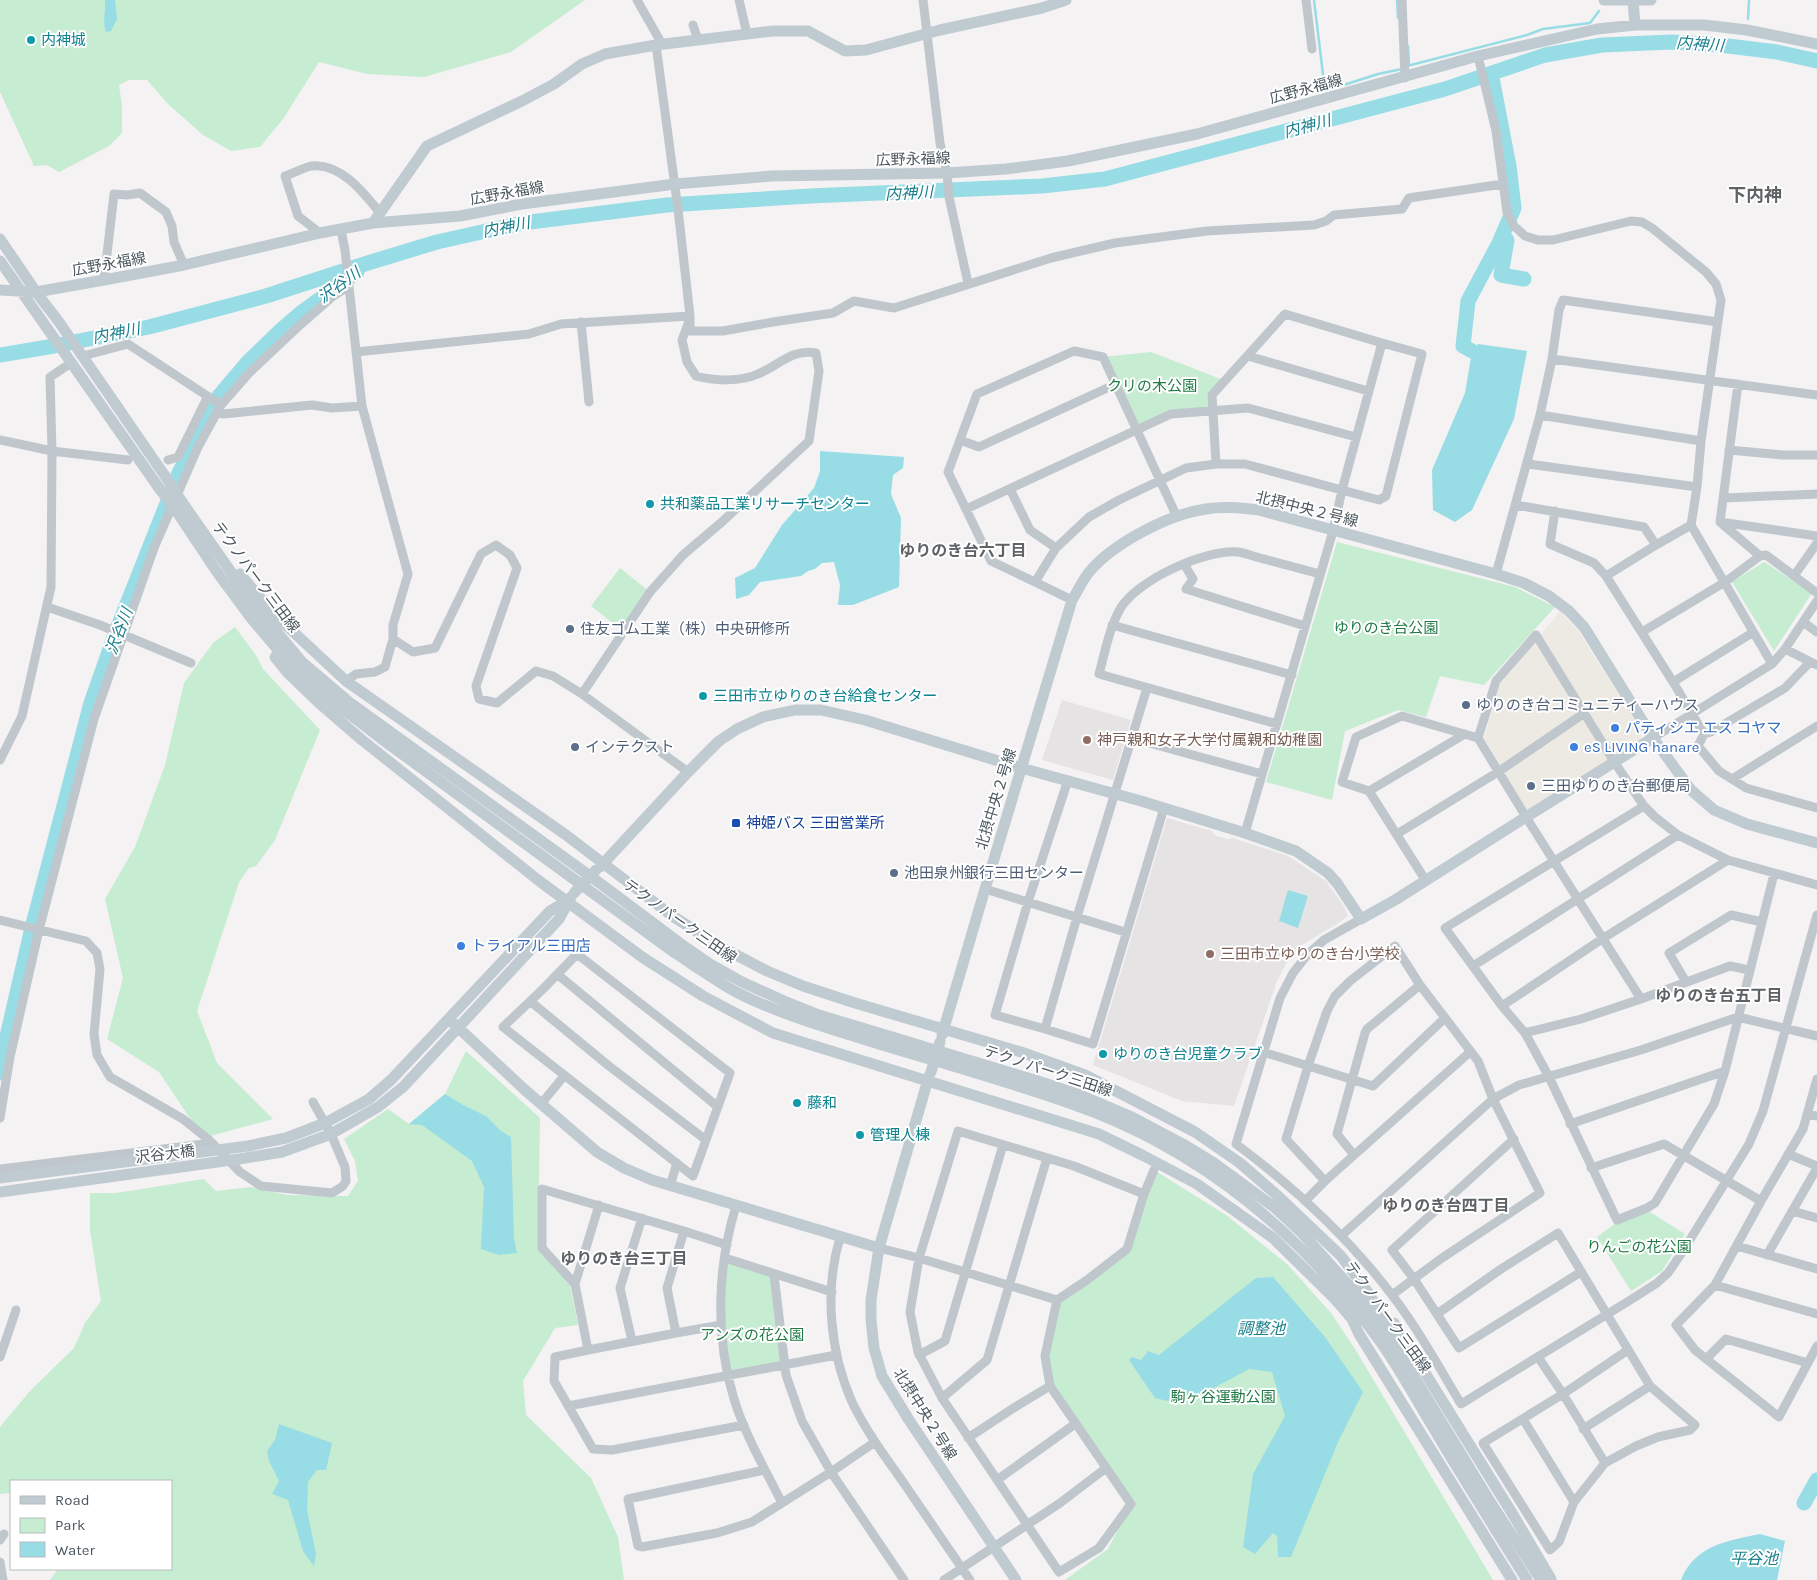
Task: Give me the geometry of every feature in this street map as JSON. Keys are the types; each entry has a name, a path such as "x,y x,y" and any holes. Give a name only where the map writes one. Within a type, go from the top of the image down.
{"main road":[{"path":"373,224 427,146 522,101 554,84 582,64 605,54 659,44 747,34 808,31 845,50 866,50 1038,4 1066,0"},
{"path":"1604,0 1652,0"},
{"path":"1633,1 1635,25"},
{"name":"広野永福線","path":"0,290 36,292 184,265 320,233 373,224 460,216 522,204 772,176 946,173 1006,169 1068,161 1188,136 1597,29 1635,25 1704,25 1747,30 1817,44"},
{"name":"テクノパーク三田線","path":"0,239 80,352 212,546 252,602 302,662 349,702 681,944 742,982 819,1015 1080,1095 1132,1117 1183,1144 1266,1201 1302,1233 1353,1290 1399,1352 1527,1580"},
{"name":"テクノパーク三田線","path":"0,261 251,618 284,657 322,693 383,740 675,953 736,992 780,1012 1042,1094 1129,1127 1178,1153 1234,1190 1294,1240 1345,1297 1383,1345 1487,1507 1548,1580"},
{"name":"北摂中央２号線","path":"1016,1580 909,1420 882,1376 874,1348 871,1320 873,1285 879,1248 984,889 1072,600 1088,573 1101,560 1118,546 1177,516 1205,509 1232,507 1259,510 1524,583 1549,596 1569,611 1584,627 1654,738 1691,790 1714,810 1747,824 1817,843"},
{"path":"212,546 272,612 346,681 486,778 600,866 671,915 722,947 767,971 803,986 1021,1052 1085,1075 1195,1132 1240,1163 1342,1256 1392,1331 1399,1352"},
{"path":"217,572 219,585 248,625 287,672 318,702 377,752 571,897 642,957 703,996 773,1033 929,1077 1099,1134 1197,1184 1273,1238 1334,1298 1390,1370 1405,1382"},
{"path":"571,897 719,741 743,726 763,717 795,710 821,710 865,720 1021,768 1164,808 1296,851 1328,873 1337,883 1361,920 1654,738"},
{"name":"沢谷大橋","path":"0,1178 248,1146 286,1138 345,1114 376,1092 408,1063 550,911 571,897"},
{"name":"沢谷大橋","path":"0,1192 282,1152 331,1134 378,1107 403,1087 559,920 571,897"},
{"path":"449,1020 597,1152 624,1168 670,1186 840,1238 879,1248"},
{"path":"1367,1291 1386,1311 1413,1353 1548,1580"},
{"path":"1352,1319 1359,1334 1512,1580"},
{"path":"1487,1507 1516,1580"}],"street":[{"path":"637,0 659,44 690,316 690,331 723,331 833,313 854,301 894,308 1051,258 1115,244 1207,231 1314,225 1326,221 1334,215 1402,210 1409,198 1503,184"},
{"path":"739,0 747,34"},
{"path":"923,0 940,143 949,197 968,283"},
{"path":"1306,0 1312,49"},
{"path":"1402,0 1405,78"},
{"path":"693,25 698,40"},
{"path":"1479,59 1496,131 1507,212 1514,226 1525,236 1538,240 1553,240 1631,220 1642,222 1706,272 1716,284 1721,300 1691,525 1752,633 1772,664"},
{"path":"320,233 298,216 286,176 311,166 328,167 345,177 367,197 380,213"},
{"path":"104,280 114,194 140,193 166,212 172,226 174,242 184,265"},
{"path":"341,230 345,250 362,406 408,574 393,625 393,640 384,667 376,672 356,674 346,681"},
{"path":"0,1118 10,1057 39,930 94,719 154,548 198,447 219,408 250,372 300,325 332,297 349,286"},
{"path":"1496,574 1528,464 1540,415 1552,359 1559,310 1563,300 1718,322"},
{"path":"1035,582 1056,548 1089,517 1119,500 1186,468 1216,464 1244,464 1379,500 1386,496 1422,354 1285,314 1212,395 1216,464"},
{"path":"356,352 529,334 561,324 690,316"},
{"path":"582,694 650,592 683,556 809,441 819,371 816,353 796,353 759,374 744,379 706,379 696,376 687,362 682,340 690,316"},
{"path":"581,322 588,402"},
{"path":"1245,833 1333,531 1342,490 1382,343"},
{"path":"80,352 128,344 208,396 223,414 312,405 332,408 362,406"},
{"path":"1072,600 991,561 948,472 977,394 1074,351 1103,357 1177,516"},
{"path":"1248,356 1368,391"},
{"path":"0,760 22,716 51,587 52,451 50,377 68,359"},
{"path":"1552,359 1817,395"},
{"path":"960,440 979,447 1116,384"},
{"path":"1720,522 1738,384"},
{"path":"168,460 178,456 208,396"},
{"path":"966,509 1171,414 1248,408 1356,438"},
{"path":"1540,415 1702,441"},
{"path":"0,440 52,451 128,460"},
{"path":"1729,450 1782,455 1817,455"},
{"path":"1528,464 1697,487"},
{"path":"1010,489 1030,530 1056,548"},
{"path":"1724,498 1817,494"},
{"path":"1516,505 1644,527 1656,544"},
{"path":"1555,511 1550,544 1594,563 1606,576 1704,734"},
{"path":"1720,522 1817,536"},
{"path":"1720,522 1760,556"},
{"path":"1606,576 1656,544 1691,525"},
{"path":"1794,576 1817,543"},
{"path":"393,640 413,652 435,648 481,554 496,545 510,555 517,568 476,686 479,699 497,703 536,671 553,676 582,694 688,772"},
{"path":"1277,724 1099,674 1112,625 1122,607 1136,590 1158,576 1200,557 1217,553 1239,552 1320,574"},
{"path":"1642,632 1724,582 1760,556 1766,555 1817,593"},
{"path":"1184,564 1193,579 1186,589 1305,626"},
{"path":"1654,738 1772,664 1785,649 1817,601"},
{"path":"47,607 123,634 191,663"},
{"path":"1803,622 1817,632"},
{"path":"1112,625 1292,675"},
{"path":"1673,682 1752,633"},
{"path":"1478,738 1496,681 1536,635 1584,714 1644,806 1678,836 1728,860 1817,885"},
{"path":"1785,649 1814,664 1786,688 1712,732 1704,734 1698,746 1719,770 1746,788 1817,808"},
{"path":"1045,1029 1146,688"},
{"path":"1397,834 1498,772 1584,714"},
{"path":"1426,881 1369,791 1342,782 1356,737 1402,716 1478,738 1641,999"},
{"path":"1732,779 1817,726"},
{"path":"1369,791 1465,734"},
{"path":"1131,738 1262,774"},
{"path":"1068,780 1028,902 995,1015 1093,1044 1164,808"},
{"path":"1644,806 1553,860 1445,928 1502,1006 1525,1033 1549,1077 1617,1220 1647,1208 1654,1203 1714,1104 1725,1071 1774,874"},
{"path":"1473,966 1678,836"},
{"path":"1502,1006 1602,938 1728,860"},
{"path":"984,889 1126,932"},
{"path":"1686,982 1669,953 1732,915 1762,922"},
{"path":"1361,920 1324,940 1308,954 1292,973 1280,998 1236,1144 1274,1173 1305,1201 1367,1264 1414,1326 1461,1404 1606,1316 1657,1283 1668,1273 1749,1144 1763,1111 1817,915"},
{"path":"0,920 86,941 97,953 100,969 94,1034 97,1055 110,1078 183,1119 212,1143 240,1172 261,1186 332,1193 343,1186 346,1181 345,1167 331,1134 314,1102"},
{"path":"1325,1181 1286,1139 1308,1066 1327,1011 1335,996 1350,981 1395,946 1420,985 1478,1062 1493,1099 1540,1193 1442,1258 1392,1295"},
{"path":"577,954 730,1073 693,1176 503,1027 557,974 577,954"},
{"path":"1525,1033 1582,1019 1730,966 1749,970"},
{"path":"557,974 718,1107"},
{"path":"1354,1155 1337,1134 1367,1029 1420,985"},
{"path":"530,1000 609,1066 706,1140"},
{"path":"1341,1236 1493,1099 1519,1085 1641,1050 1738,1017 1817,1036"},
{"path":"1263,1052 1373,1086 1445,1018"},
{"path":"1305,1201 1470,1052"},
{"path":"1570,1124 1725,1071"},
{"path":"541,1104 564,1076"},
{"path":"1817,1079 1802,1129 1715,1285 1676,1326 1695,1350 1779,1417 1817,1346"},
{"path":"1807,1114 1817,1116"},
{"path":"1144,1194 1074,1166 958,1131 919,1258 910,1312 920,1355 942,1398 1059,1572 1099,1548 1131,1504 1050,1386 1046,1356 1057,1300 1087,1280 1127,1249 1144,1194 1154,1170"},
{"path":"1514,1139 1392,1250 1414,1279 1459,1348 1581,1272"},
{"path":"0,1168 212,1143"},
{"path":"1591,1168 1664,1144 1761,1201"},
{"path":"920,1355 945,1341 1004,1145"},
{"path":"1768,1255 1817,1167 1788,1154"},
{"path":"942,1398 987,1360 1011,1286 1047,1158"},
{"path":"670,1186 677,1164"},
{"path":"575,1284 542,1248 542,1189 727,1245"},
{"path":"588,1350 575,1284 599,1206"},
{"path":"736,1206 727,1245 721,1302 721,1325 728,1376 734,1400 744,1425 782,1503"},
{"path":"1792,1211 1817,1218"},
{"path":"632,1341 620,1288 642,1218"},
{"path":"676,1333 668,1288 684,1231"},
{"path":"1437,1314 1501,1269 1558,1233 1606,1316 1628,1350 1650,1386 1696,1425 1690,1430 1658,1437 1636,1446 1604,1463 1574,1502 1559,1542 1550,1550 1483,1443 1628,1350"},
{"path":"840,1238 832,1292 833,1335 836,1355 852,1402 875,1442 970,1580"},
{"path":"1737,1246 1817,1269"},
{"path":"879,1248 919,1258 1057,1300"},
{"path":"725,1258 832,1292"},
{"path":"774,1275 784,1365 802,1421 831,1472 904,1580"},
{"path":"1715,1285 1817,1314"},
{"path":"0,1357 16,1310"},
{"path":"721,1325 555,1357 554,1381 593,1449 612,1450 744,1425"},
{"path":"1706,1359 1726,1339 1808,1363"},
{"path":"568,1406 836,1355"},
{"path":"1538,1357 1604,1463"},
{"path":"968,1438 1050,1386"},
{"path":"1583,1429 1650,1386"},
{"path":"1523,1419 1574,1502"},
{"path":"997,1480 1076,1424"},
{"path":"765,1470 628,1498 638,1546 738,1528 752,1522 875,1442"},
{"path":"944,1580 1027,1525 1106,1468"},
{"path":"0,1562 3,1580"}],"shaded area":[{"path":"1560,611 1577,629 1640,728 1641,739 1527,811 1484,738 1499,686"},
{"name":"神戸親和女子大学付属親和幼稚園","path":"1062,700 1131,720 1113,780 1042,760"},
{"name":"三田市立ゆりのき台小学校","path":"1167,818 1212,831 1216,836 1228,839 1233,838 1288,856 1326,881 1343,905 1348,916 1300,946 1287,962 1277,981 1234,1106 1182,1101 1093,1065"}],"green space":[{"path":"0,0 585,0 511,52 424,77 367,74 319,62 283,119 260,147 231,151 203,135 168,104 147,80 129,80 119,85 122,106 122,133 109,146 59,172 47,165 34,166 0,92"},
{"name":"クリの木公園","path":"1151,352 1226,381 1212,395 1213,411 1171,414 1137,429 1103,357"},
{"name":"ゆりのき台公園","path":"1337,542 1515,587 1555,607 1484,685 1440,676 1426,717 1398,710 1345,731 1332,800 1266,782"},
{"path":"1764,562 1812,593 1774,651 1732,582"},
{"path":"620,568 650,592 623,631 591,606"},
{"path":"235,627 256,655 263,669 320,730 275,840 256,866 249,868 239,882 197,1011 217,1063 273,1119 203,1138 159,1072 107,1039 123,978 105,899 135,847 165,765 184,683 213,643"},
{"path":"466,1051 540,1118 538,1249 570,1285 578,1325 555,1328 523,1381 526,1415 591,1478 618,1537 624,1580 50,1580 57,1570 172,1570 172,1480 10,1480 10,1493 0,1494 0,1427 31,1390 74,1348 85,1323 101,1301 90,1230 90,1193 116,1193 204,1179 216,1191 251,1187 287,1195 348,1196 358,1181 355,1161 344,1139 388,1109 409,1124 445,1094"},
{"name":"駒ヶ谷運動公園","path":"1154,1170 1226,1215 1288,1265 1331,1313 1355,1349 1493,1580 1065,1580 1108,1549 1131,1504 1050,1386 1045,1356 1057,1300 1127,1249"},
{"name":"りんごの花公園","path":"1650,1212 1685,1234 1662,1271 1631,1291 1597,1237 1617,1222"},
{"name":"アンズの花公園","path":"725,1258 774,1275 784,1365 728,1376 721,1325"}],"water":[{"path":"105,0 115,0 117,19 111,31 106,32 104,23"},
{"path":"1478,344 1527,351 1514,419 1472,510 1455,522 1433,510 1432,470 1465,393 1472,351"},
{"path":"820,451 904,457 903,468 893,475 891,494 901,518 899,587 853,605 838,605 840,585 834,562 822,563 801,576 760,582 749,595 736,599 735,578 755,568 782,525 814,488 820,471"},
{"path":"1288,890 1308,896 1298,928 1279,921"},
{"path":"445,1094 486,1116 501,1131 511,1137 514,1239 517,1253 499,1255 481,1249 484,1187 472,1161 422,1125 409,1124"},
{"name":"調整池","path":"1273,1277 1325,1337 1363,1392 1338,1442 1291,1557 1278,1557 1277,1536 1273,1533 1255,1554 1243,1547 1253,1474 1285,1416 1272,1372 1249,1369 1180,1404 1155,1398 1129,1360 1132,1357 1141,1360 1148,1351 1159,1355 1256,1278"},
{"path":"279,1424 332,1443 326,1470 317,1470 308,1482 307,1510 316,1554 314,1566 303,1551 288,1500 272,1494 279,1481 269,1461 267,1451 275,1440"},
{"name":"平谷池","path":"1760,1534 1785,1541 1777,1580 1681,1580 1687,1568 1695,1559 1713,1546"}],"waterway":[{"path":"1314,0 1325,91 1378,74 1402,69"},
{"path":"1397,0 1398,18"},
{"path":"1748,19 1749,0"},
{"path":"1407,66 1527,35 1543,29 1590,23 1599,11"},
{"name":"内神川","path":"0,355 149,327 266,296 437,242 522,223 667,205 810,196 1042,186 1105,179 1445,89 1545,55 1602,45 1672,42 1720,45 1777,52 1817,61"},
{"path":"1408,46 1409,65"},
{"path":"1472,351 1463,346 1468,301 1499,243 1514,208 1509,166 1491,73"},
{"path":"1505,238 1507,240 1501,275 1524,279"},
{"name":"沢谷川","path":"0,1073 32,928 91,703 116,632 179,473 219,396 247,363 302,312 357,272"},
{"path":"1804,1503 1817,1480"}],"place":[{"name":"内神城","path":"31,40"},
{"name":"共和薬品工業リサーチセンター","path":"650,504"},
{"name":"住友ゴム工業（株）中央研修所","path":"570,629"},
{"name":"三田市立ゆりのき台給食センター","path":"703,696"},
{"name":"ゆりのき台コミュニティーハウス","path":"1466,705"},
{"name":"パティシエ エス コヤマ","path":"1615,728"},
{"name":"神戸親和女子大学付属親和幼稚園","path":"1087,740"},
{"name":"インテクスト","path":"575,747"},
{"name":"eS LIVING hanare","path":"1574,747"},
{"name":"三田ゆりのき台郵便局","path":"1531,786"},
{"name":"神姫バス 三田営業所","path":"736,823"},
{"name":"池田泉州銀行三田センター","path":"894,873"},
{"name":"トライアル三田店","path":"461,946"},
{"name":"三田市立ゆりのき台小学校","path":"1210,954"},
{"name":"ゆりのき台児童クラブ","path":"1103,1054"},
{"name":"藤和","path":"797,1103"},
{"name":"管理人棟","path":"860,1135"}],"district":[{"name":"下内神","path":"1755,195"},
{"name":"ゆりのき台六丁目","path":"963,550"},
{"name":"ゆりのき台五丁目","path":"1719,995"},
{"name":"ゆりのき台四丁目","path":"1446,1205"},
{"name":"ゆりのき台三丁目","path":"624,1258"}]}
